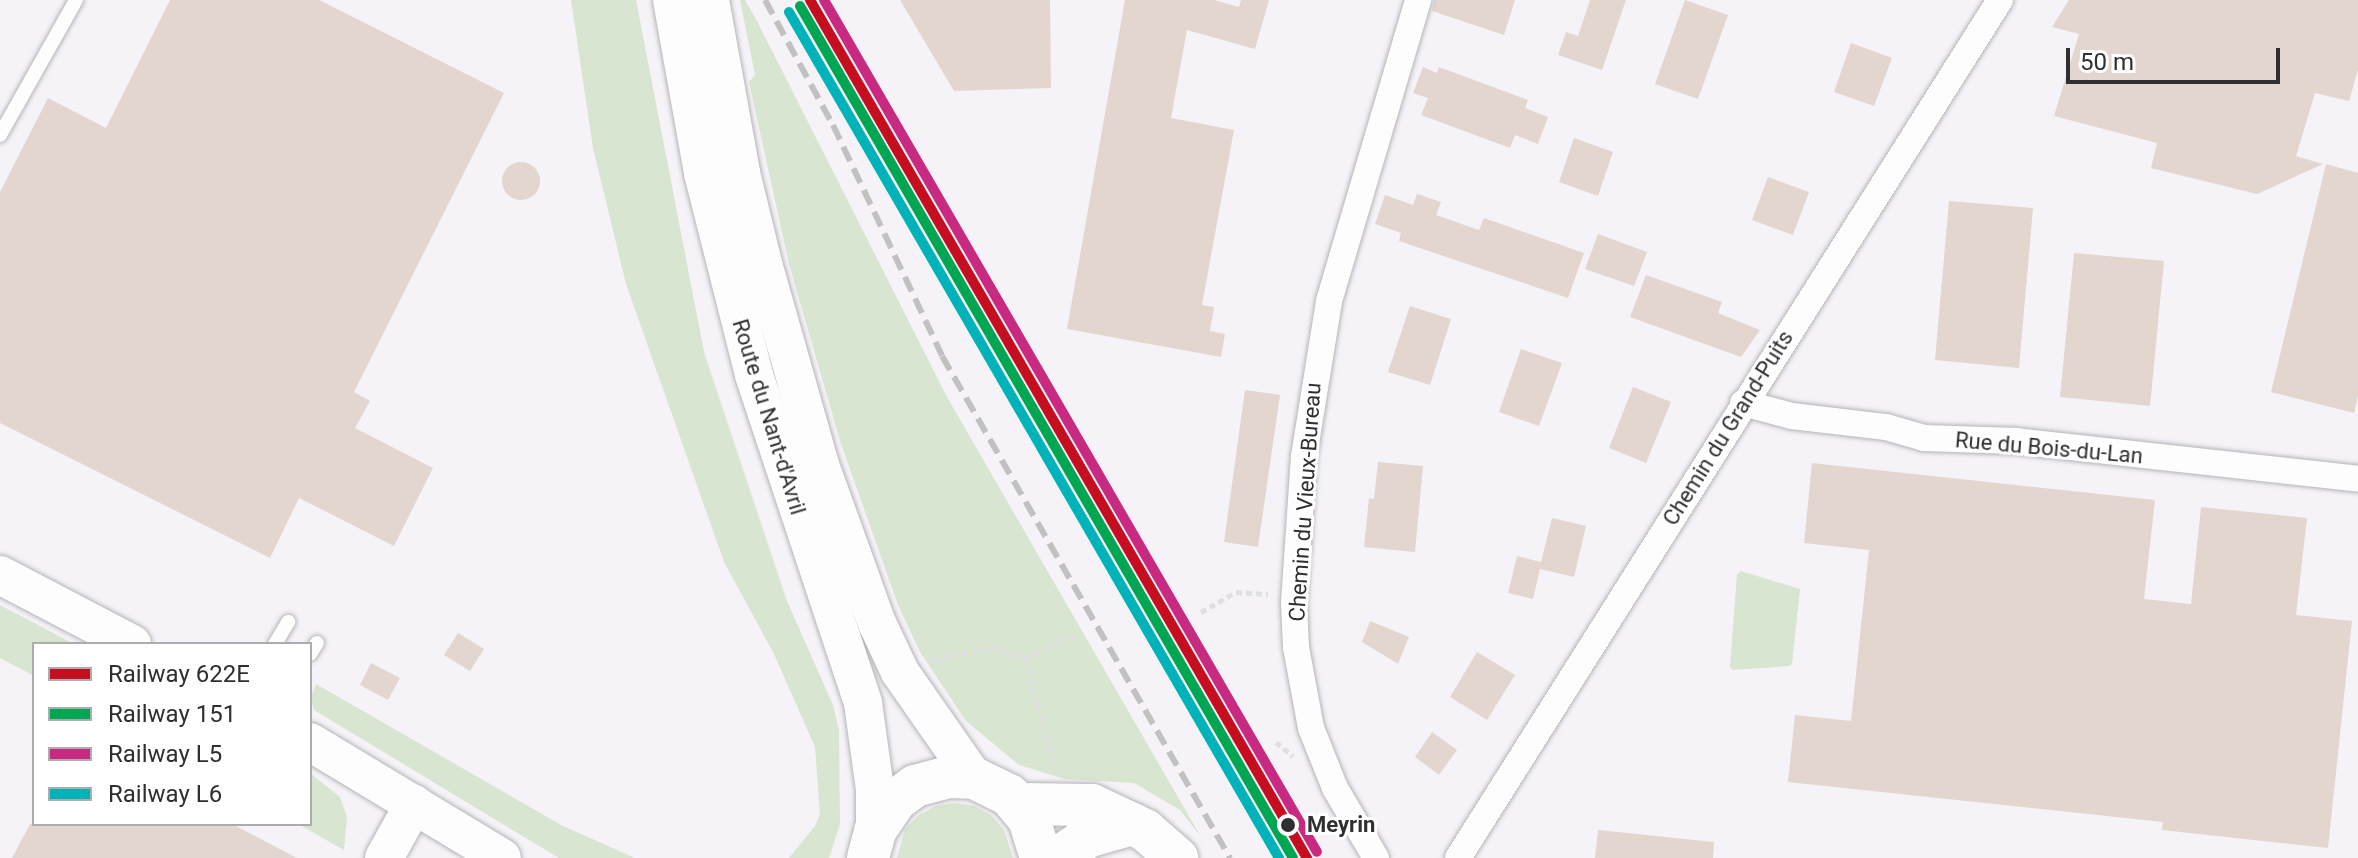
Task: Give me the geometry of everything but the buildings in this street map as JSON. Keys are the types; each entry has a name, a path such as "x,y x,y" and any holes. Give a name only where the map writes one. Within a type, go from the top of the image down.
{"main road":[{"name":"Route du Nant-d'Avril","path":"672,0 703,173 738,320 785,475 863,703 875,790 870,851"},
{"name":"Route du Nant-d'Avril","path":"710,0 751,213 820,465 889,648 915,697 974,778"},
{"path":"0,575 128,642"},
{"path":"312,743 502,858"},
{"path":"870,851 887,810 915,786 937,778 974,778 998,788 1019,804 1037,835 1041,858"},
{"path":"384,858 414,804"},
{"path":"1019,804 1092,805 1155,836 1177,858"},
{"path":"1058,858 1090,836 1132,824"}],"street":[{"name":"Chemin du Vieux-Bureau","path":"1376,858 1335,788 1311,728 1296,647 1294,603 1304,456 1329,301 1418,0"},
{"name":"Chemin du Grand-Puits","path":"1458,858 2000,0"},
{"name":"Rue du Bois-du-Lan","path":"1743,403 1792,416 1886,427 1924,438 2016,441 2358,479"}],"lane":[{"path":"0,135 76,0"},
{"path":"276,642 288,622"}],"path":[{"path":"1201,612 1236,592 1277,594"},
{"path":"922,665 993,647 1025,658 1078,634"},
{"path":"1025,658 1057,779"}],"green space":[{"path":"571,0 636,0 704,352 787,601 833,705 839,730 840,824 829,858 789,858 815,826 820,814 815,747 774,654 724,562 626,284 593,148"},
{"path":"740,0 745,0 757,21 947,397 1201,837 1180,810 1134,783 1065,779 1019,765 966,721 920,652 898,605 841,444 789,264 749,82 755,75"},
{"path":"1741,571 1800,589 1792,664 1789,666 1732,670 1730,667 1737,574"},
{"path":"0,605 70,642 32,642 32,675 0,658"},
{"path":"316,684 563,826 635,858 559,858 314,710 312,695"},
{"path":"312,775 340,797 347,817 344,850 302,826 312,826"},
{"path":"955,803 974,806 991,815 1004,830 1013,858 897,858 905,829 919,815 936,806"}],"railway":[{"path":"765,0 833,125 942,356 1230,858"}],"rail line":[{"name":"622E","path":"810,0 1307,858"},
{"name":"L5","path":"824,0 1317,852"},
{"name":"151","path":"800,6 1293,858"},
{"name":"L6","path":"789,12 1279,858"}],"place":[{"name":"Meyrin","path":"1288,825"}]}
